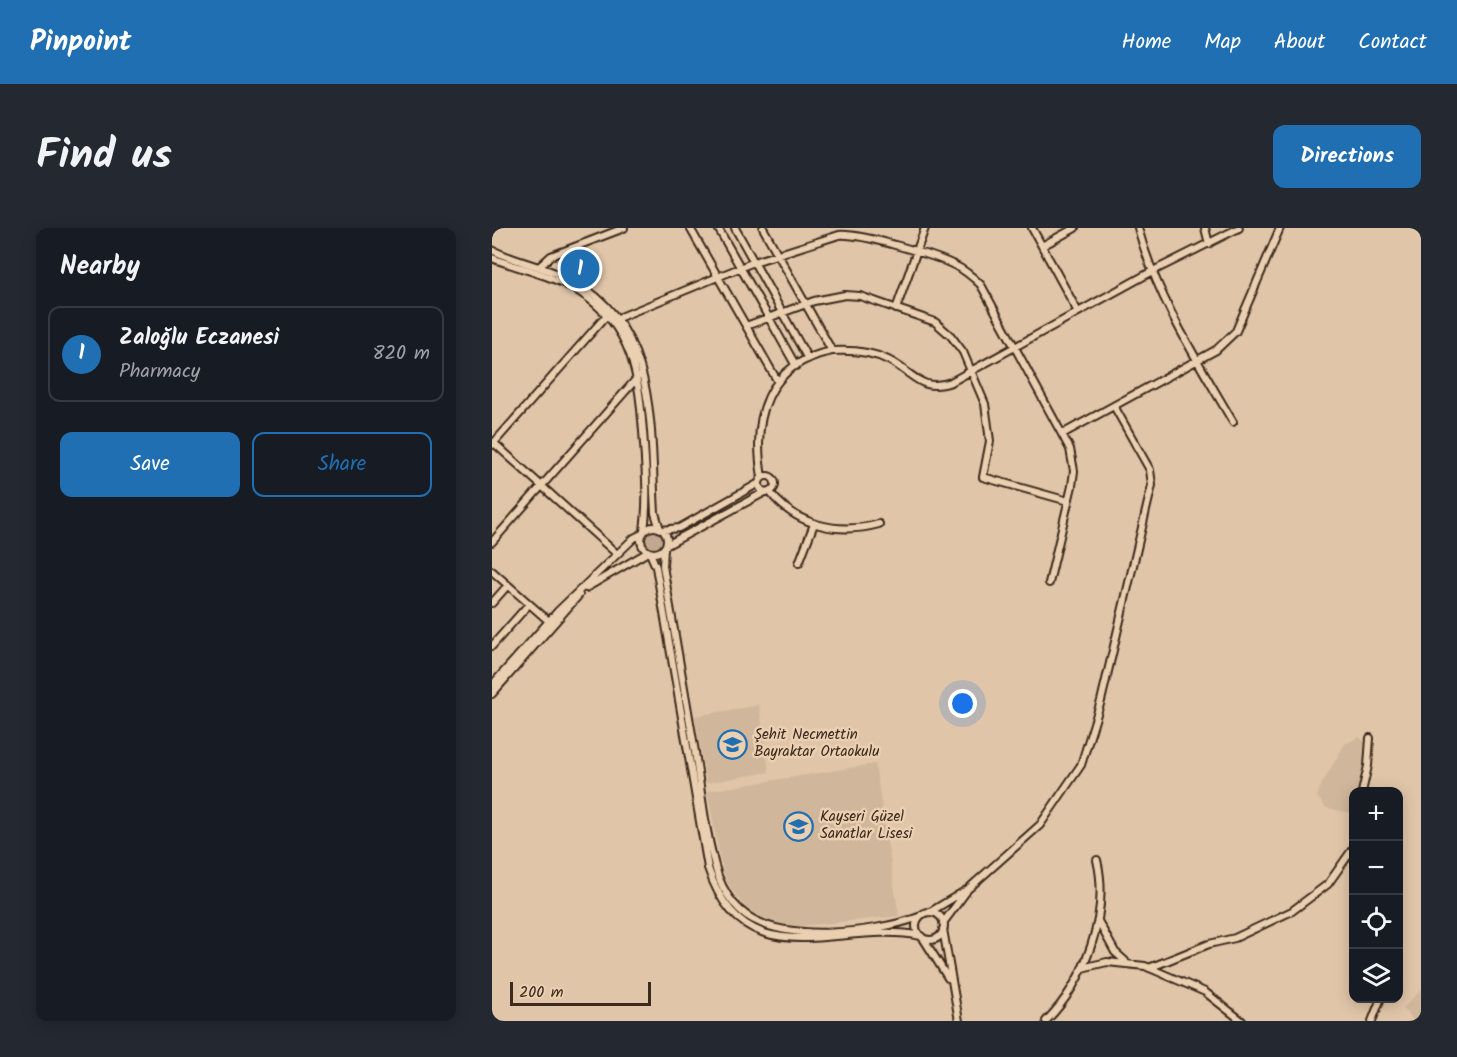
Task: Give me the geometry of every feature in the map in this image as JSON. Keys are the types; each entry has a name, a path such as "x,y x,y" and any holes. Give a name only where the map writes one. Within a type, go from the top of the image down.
{"street":[{"path":"539,267 551,256 624,228"},
{"path":"690,228 778,382"},
{"path":"718,228 796,366"},
{"path":"735,228 808,358"},
{"path":"763,228 832,351"},
{"path":"896,309 926,228"},
{"path":"1032,228 1078,312"},
{"path":"1042,246 1075,228"},
{"path":"1138,228 1151,272 1197,360 1233,422"},
{"path":"1205,228 1209,244"},
{"path":"879,524 846,529 814,524 789,511 767,491 760,480 757,448 759,425 764,406 778,382 796,366 808,358 832,351 862,352 881,357 901,368 919,382 928,385 947,384 1151,272 1239,228"},
{"path":"1064,433 1220,348 1236,331 1280,228"},
{"path":"618,318 740,267 843,234 917,252 954,264 976,280 1064,433 1073,462 1068,501 1049,583"},
{"path":"492,250 583,286 603,301 618,318 636,348 645,378 655,513 666,535 663,566 716,868 728,895 741,911 755,921 786,932 878,927 930,912 968,889 1040,825 1082,765 1101,701 1152,485 1150,470 1114,406"},
{"path":"492,258 568,286 589,299 607,315 626,342 638,377 647,492 642,545 656,567 708,868 723,900 746,924 783,938 803,939 892,932 935,938 968,889"},
{"path":"746,326 805,303 831,297 853,296 929,318 959,346 985,404 989,426 989,448 983,477 1068,501"},
{"path":"607,315 493,444 617,554"},
{"path":"492,542 638,377"},
{"path":"492,685 551,623 617,554 634,538 652,527 679,528 760,480 768,476 774,480 774,486 767,491 587,588 551,623 492,694"},
{"path":"799,563 814,524"},
{"path":"492,571 551,623"},
{"path":"492,603 508,585"},
{"path":"492,646 529,604"},
{"path":"1363,787 1369,762 1370,738"},
{"path":"1149,968 1209,944 1235,938 1292,911 1328,884 1349,853"},
{"path":"1046,1021 1062,1002 1082,968 1098,921 1102,897 1097,860"},
{"path":"930,912 939,915 943,926 959,1021"},
{"path":"919,916 916,928 946,974 954,997"},
{"path":"1098,921 1114,952 1129,963"},
{"path":"1082,968 1101,962 1129,963 1149,968 1205,992 1242,1021"},
{"path":"1372,1021 1379,1003"}],"shaded area":[{"path":"654,530 661,533 664,540 661,547 654,550 647,547 644,540 647,533"},
{"name":"Şehit Necmettin Bayraktar Ortaokulu","path":"759,705 769,772 706,783 695,716"},
{"path":"1359,737 1367,744 1367,761 1360,787 1349,787 1349,812 1326,808 1317,797 1322,783 1345,744"},
{"name":"Kayseri Güzel Sanatlar Lisesi","path":"875,764 899,916 792,927 764,920 747,909 730,888 723,873 707,791"},
{"path":"1421,990 1421,1021 1414,1021 1403,1008"}],"place":[{"name":"Zaloğlu Eczanesi","path":"580,269"},
{"name":"Şehit Necmettin Bayraktar Ortaokulu","path":"733,744"},
{"name":"Kayseri Güzel Sanatlar Lisesi","path":"799,826"}]}
